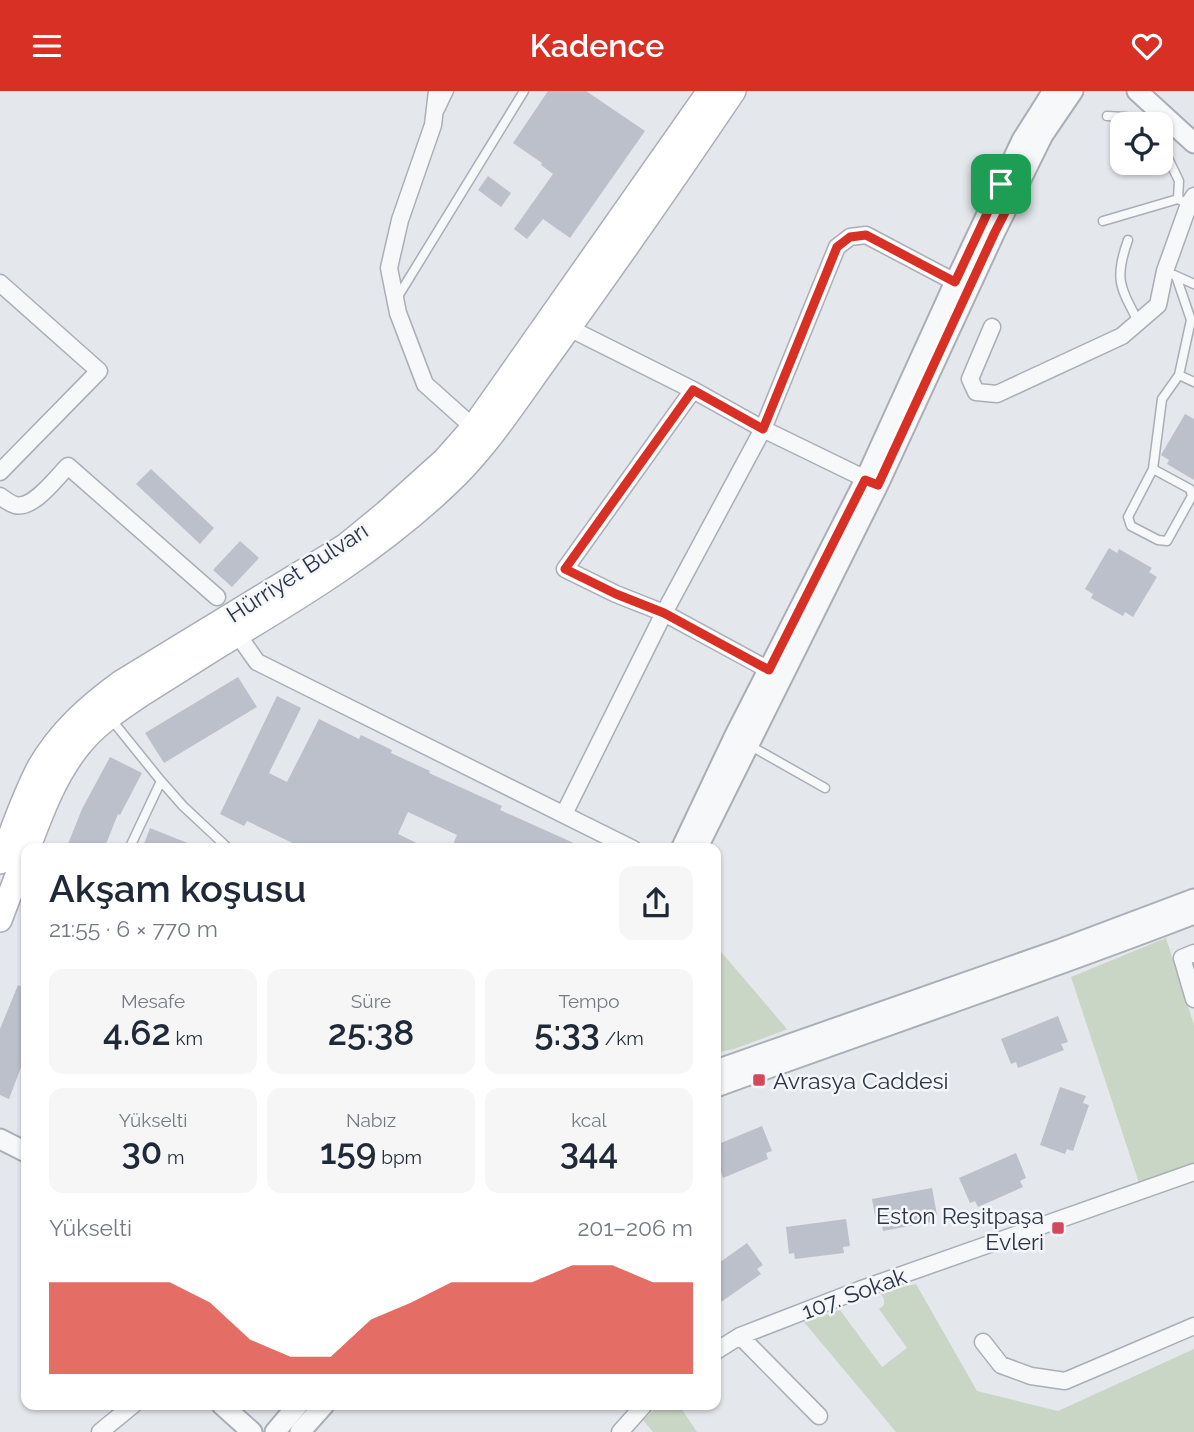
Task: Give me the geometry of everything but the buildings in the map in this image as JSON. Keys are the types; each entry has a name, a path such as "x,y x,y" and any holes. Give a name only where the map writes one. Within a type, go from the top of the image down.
{"main road":[{"name":"Hürriyet Bulvarı","path":"0,862 40,766 75,719 121,682 322,561 346,544 444,460 473,427 709,91"},
{"name":"Hürriyet Bulvarı","path":"30,843 53,785 81,744 109,717 329,579 360,557 466,466 569,328 734,91"},
{"name":"Hürriyet Bulvarı","path":"0,920 21,866"}],"street":[{"path":"438,91 433,125 401,220 389,268 398,313 425,384 473,427"},
{"path":"1008,188 1022,140 1053,91"},
{"path":"700,843 749,745 1008,188 1073,91"},
{"path":"1137,91 1194,143"},
{"path":"992,327 970,379 976,392 997,394 1122,336 1158,305 1171,273 1187,200"},
{"path":"564,814 664,613 763,429 837,247 850,237 866,235 962,284"},
{"path":"0,283 99,371 0,473"},
{"path":"569,328 693,390 763,429 872,482"},
{"path":"693,390 565,569 616,594 664,613 769,670"},
{"path":"0,496 16,505 28,504 68,466 217,597"},
{"path":"684,843 735,735 872,482"},
{"path":"238,635 257,662 621,843"},
{"path":"721,1068 1061,949 1194,899"},
{"path":"721,1085 1194,915"},
{"path":"1194,953 1182,958 1194,999"},
{"path":"0,1139 21,1150"},
{"name":"107. Sokak","path":"721,1348 740,1336 859,1290 1194,1172"},
{"path":"983,1342 1000,1365 1031,1376 1065,1381 1194,1326"},
{"path":"740,1336 819,1416"},
{"path":"100,1432 127,1410"},
{"path":"228,1410 252,1432"},
{"path":"275,1432 294,1410"},
{"path":"300,1432 320,1410"},
{"path":"620,1432 640,1410"}],"lane":[{"path":"433,125 449,91"},
{"path":"396,301 524,91"},
{"path":"1102,221 1187,200 1173,168"},
{"path":"1128,240 1121,260 1121,287 1138,321"},
{"path":"1171,273 1194,284"},
{"path":"1153,469 1191,489 1192,496 1167,541 1158,540 1131,526 1128,517 1153,469 1162,399 1180,375 1191,320 1171,273"},
{"path":"1180,375 1194,382"},
{"path":"109,717 160,781 223,843"},
{"path":"749,745 825,788"},
{"path":"133,843 160,781"}],"green space":[{"path":"1166,938 1194,1025 1194,1163 1139,1183 1071,977"},
{"path":"721,952 788,1029 721,1052"},
{"path":"916,1284 977,1391 1058,1411 1194,1349 1194,1432 896,1432 804,1322 840,1310 882,1367 907,1348 879,1309 884,1305 880,1292"},
{"path":"654,1410 682,1410 697,1432 653,1432 643,1420"}],"place":[{"name":"Avrasya Caddesi","path":"759,1080"},
{"name":"Eston Reşitpaşa Evleri","path":"1058,1228"}],"route":[{"path":"1001,184 1016,191 878,485 865,480 769,670 664,613 616,594 565,569 693,390 763,429 837,247 850,237 866,235 955,282 1001,184"}]}
